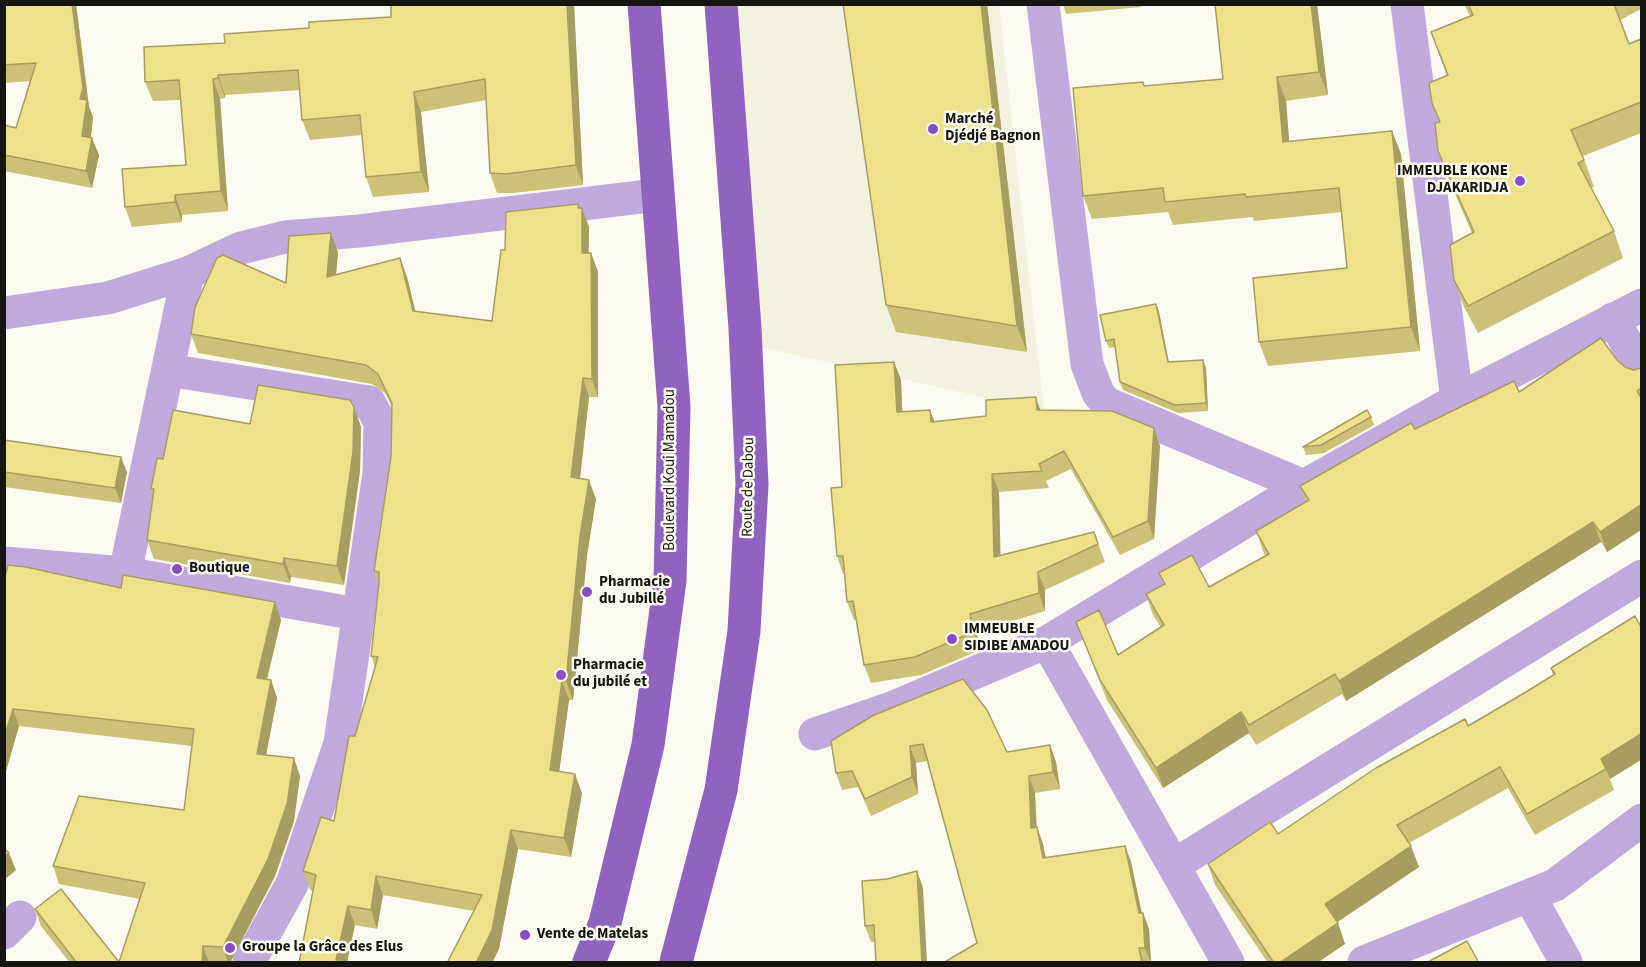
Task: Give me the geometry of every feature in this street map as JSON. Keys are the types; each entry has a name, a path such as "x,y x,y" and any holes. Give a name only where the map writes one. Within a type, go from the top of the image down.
{"main road":[{"name":"Boulevard Koui Mamadou","path":"590,963 606,923 648,745 670,580 674,407 644,4"},
{"name":"Route de Dabou","path":"676,963 721,790 744,631 752,484 745,328 721,4"}],"street":[{"path":"1043,4 1087,364 1098,393 1106,403 1304,486"},
{"path":"1407,4 1457,400"},
{"path":"4,313 108,298 189,273 241,248 285,237 359,231 657,195"},
{"path":"125,573 189,273"},
{"path":"815,734 894,707 1047,642 1304,486 1457,400 1627,312 1641,371"},
{"path":"168,370 369,402 380,422 379,473 340,743 292,884 249,963"},
{"path":"4,563 125,573 357,614"},
{"path":"1174,865 1641,576"},
{"path":"1047,642 1228,963"},
{"path":"1364,963 1530,897 1568,877 1641,820"},
{"path":"1530,897 1566,963"}],"shaded area":[{"path":"707,5 999,5 1044,411 729,340"}],"building":[{"path":"4,4 72,4 83,88 80,99 87,100 82,136 92,138 86,171 4,155 4,125 16,128 36,63 4,65"},
{"path":"391,4 567,4 576,165 506,174 490,173 485,79 414,92 421,172 366,177 360,115 302,120 298,70 218,75 218,78 213,79 221,191 175,195 175,202 125,207 122,169 186,165 179,80 145,82 144,47 225,43 224,34 309,28 309,22 391,17"},
{"path":"843,4 981,4 1017,326 886,305"},
{"path":"1215,4 1311,4 1319,72 1277,77 1283,142 1392,131 1411,327 1259,342 1253,278 1347,268 1339,188 1165,202 1163,188 1083,196 1073,88 1143,82 1144,86 1223,79"},
{"path":"1468,4 1614,4 1629,44 1641,39 1641,102 1571,130 1584,160 1578,163 1614,231 1468,306 1454,280 1450,245 1474,232 1438,151 1435,123 1440,122 1432,103 1429,83 1448,75 1431,32 1473,15"},
{"path":"578,204 578,208 582,208 582,253 591,253 592,379 583,378 571,477 589,480 580,536 566,681 562,681 550,770 575,774 564,838 511,830 492,930 476,963 447,963 482,895 376,876 371,910 348,906 336,960 343,960 343,963 299,963 316,875 303,871 321,817 334,821 349,736 355,736 378,657 371,656 379,583 379,572 374,571 391,457 392,403 378,374 366,365 191,334 195,307 217,258 223,255 286,283 289,236 331,233 327,277 400,258 413,311 492,321 501,250 505,250 506,212"},
{"path":"1156,304 1168,362 1203,360 1206,403 1175,405 1120,382 1114,339 1106,341 1100,315"},
{"path":"1601,338 1625,367 1634,370 1641,368 1641,388 1637,391 1641,398 1641,505 1600,532 1593,522 1339,681 1335,674 1249,725 1241,712 1156,768 1100,680 1076,622 1099,610 1118,655 1164,625 1146,594 1165,584 1159,573 1192,555 1209,587 1269,554 1256,531 1309,500 1300,486 1411,423 1415,429 1514,381 1519,392"},
{"path":"894,362 897,412 930,410 931,422 986,416 986,400 1036,397 1037,410 1112,411 1154,428 1148,521 1113,537 1064,451 1039,464 1042,471 992,474 994,557 1094,532 1098,544 1038,572 1039,593 970,614 973,632 915,657 864,665 853,601 847,602 843,556 837,556 831,488 842,487 835,365"},
{"path":"258,385 350,400 354,407 353,452 337,566 284,558 283,564 147,540 154,489 151,489 157,458 163,459 173,410 250,424"},
{"path":"1367,410 1371,417 1321,445 1303,447"},
{"path":"4,440 121,457 115,488 4,472"},
{"path":"8,565 121,588 123,575 275,602 257,678 271,680 257,754 294,758 287,804 268,859 223,947 203,946 202,963 77,963 35,909 61,889 119,962 145,883 53,866 79,796 184,810 194,729 13,709 4,738 4,581"},
{"path":"1635,616 1641,627 1641,734 1601,759 1606,769 1527,814 1500,767 1397,825 1411,846 1325,904 1338,923 1279,963 1274,963 1208,864 1270,822 1278,834 1376,768 1465,719 1468,726 1555,674 1551,668"},
{"path":"963,679 987,710 1007,752 1050,745 1053,772 1029,776 1031,828 1037,827 1043,858 1125,846 1139,913 1143,913 1145,948 1139,948 1142,963 943,963 977,943 923,744 910,746 912,777 865,799 852,771 836,773 831,741 874,715"},
{"path":"917,871 922,963 876,963 874,925 865,926 862,881 887,879"},
{"path":"1467,941 1479,963 1426,963"}],"place":[{"name":"Marché Djédjé Bagnon","path":"933,129"},
{"name":"IMMEUBLE KONE DJAKARIDJA","path":"1520,181"},
{"name":"Boutique","path":"177,569"},
{"name":"Pharmacie du Jubillé","path":"587,592"},
{"name":"IMMEUBLE SIDIBE AMADOU","path":"952,639"},
{"name":"Pharmacie du jubilé et","path":"561,675"},
{"name":"Vente de Matelas","path":"525,935"},
{"name":"Groupe la Grâce des Elus","path":"230,948"}]}
